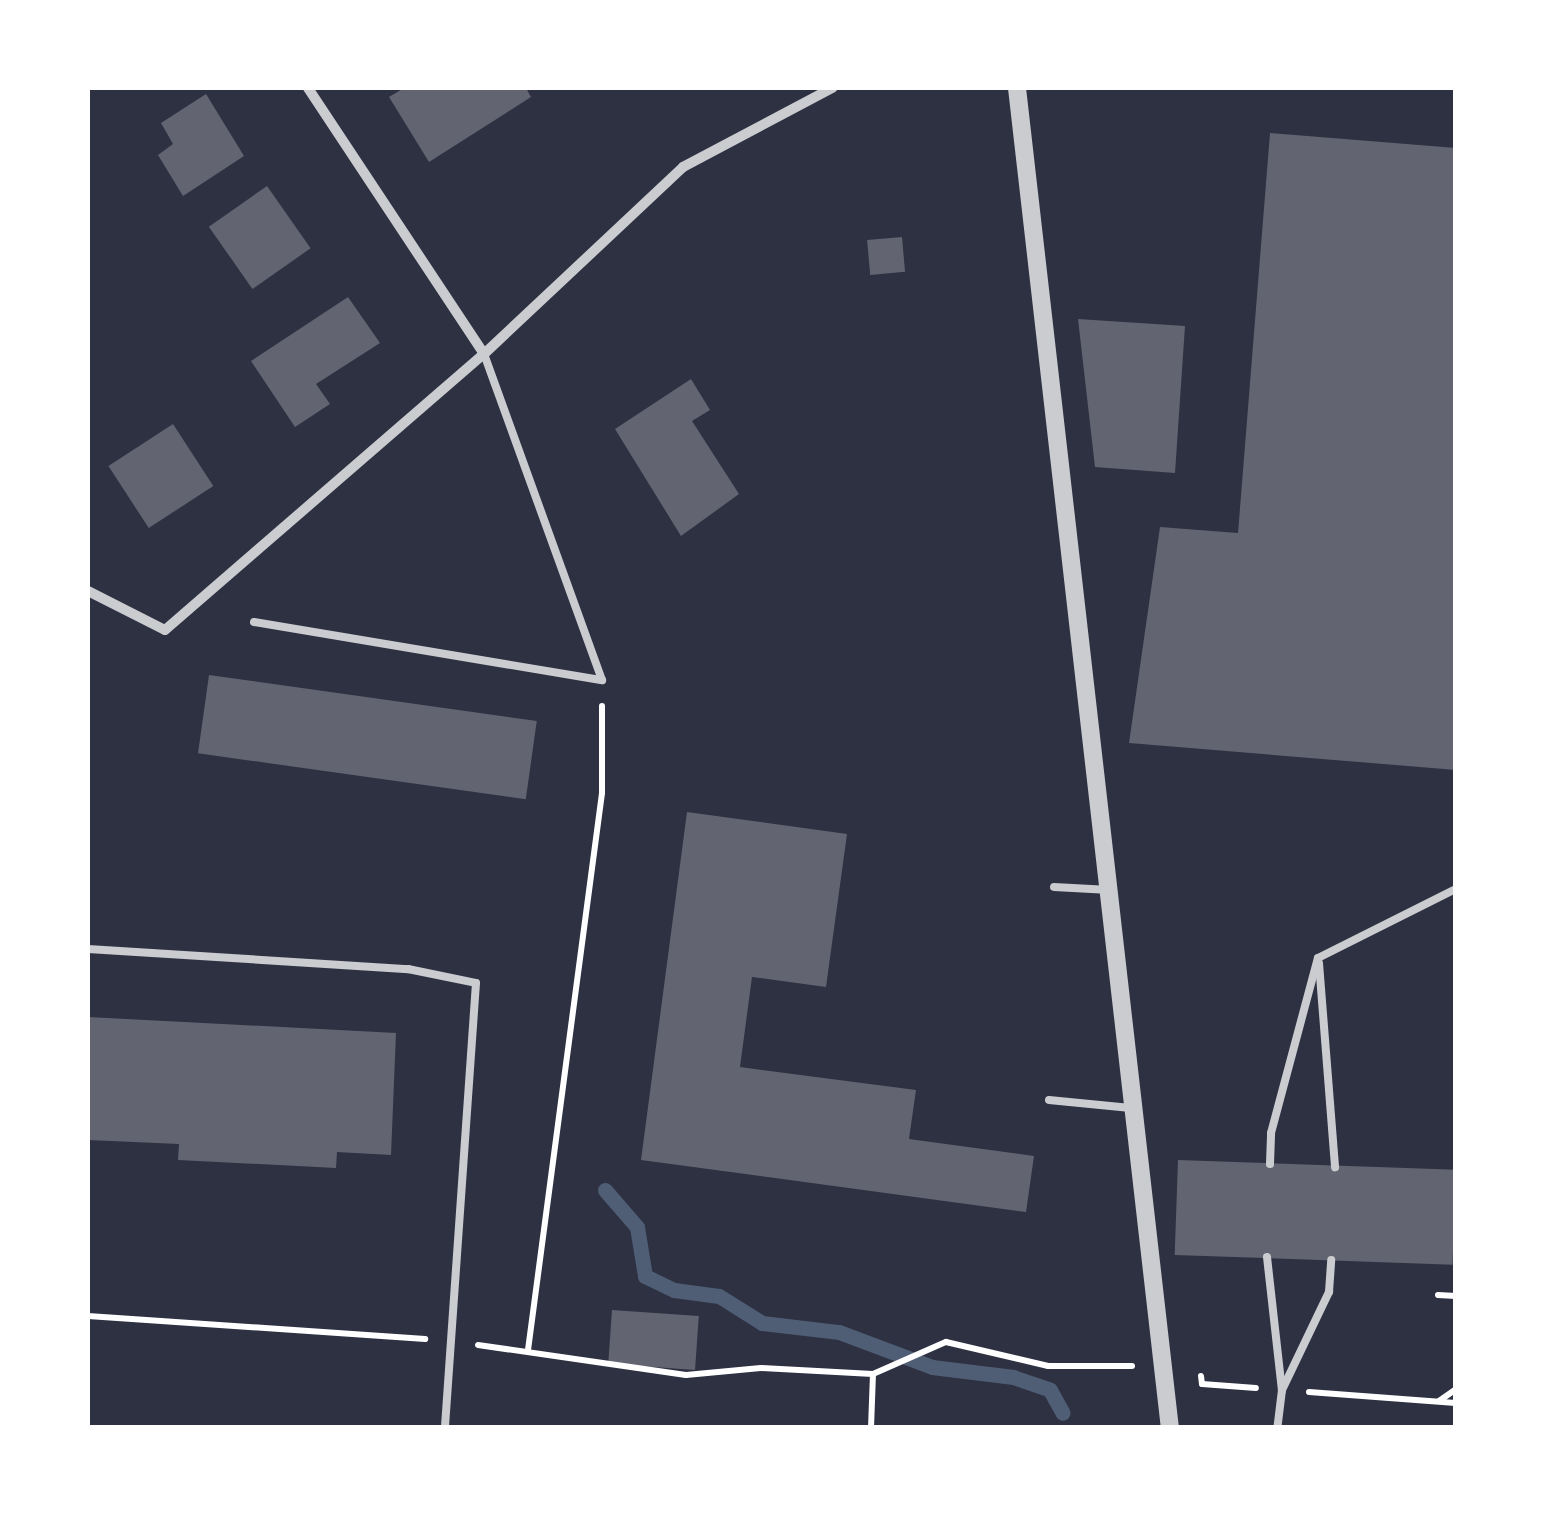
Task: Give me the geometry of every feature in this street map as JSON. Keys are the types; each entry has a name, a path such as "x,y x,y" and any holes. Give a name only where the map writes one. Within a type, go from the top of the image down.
{"street":[{"path":"308,88 484,354"},
{"path":"88,591 165,630 484,354 683,167 832,88"},
{"path":"1016,88 1170,1428"}],"lane":[{"path":"254,622 602,680 484,354"},
{"path":"1054,887 1111,890"},
{"path":"1270,1164 1271,1132 1318,958 1456,890"},
{"path":"88,949 408,969 476,983 444,1428"},
{"path":"1318,958 1335,1167"},
{"path":"1049,1100 1136,1108"},
{"path":"1266,1257 1282,1390 1277,1428"},
{"path":"1282,1390 1329,1292 1332,1260"}],"path":[{"path":"528,1350 602,793 602,680"},
{"path":"1438,1295 1456,1296"},
{"path":"88,1316 450,1342 686,1374 761,1368 874,1374 930,1349"},
{"path":"871,1428 874,1374"},
{"path":"1438,1402 1456,1389"}],"building":[{"path":"404,88 526,88 531,97 429,162 389,97"},
{"path":"206,94 244,156 183,196 158,155 173,144 161,123"},
{"path":"1270,133 1456,148 1456,770 1129,743 1160,527 1238,533"},
{"path":"267,186 311,248 252,289 209,227"},
{"path":"902,237 905,272 870,275 867,240"},
{"path":"348,297 380,343 316,384 330,404 295,427 251,361"},
{"path":"1078,319 1185,326 1175,473 1095,467"},
{"path":"691,379 710,410 692,421 739,494 681,536 615,429"},
{"path":"173,424 213,486 149,528 108,466"},
{"path":"209,675 537,721 526,799 198,753"},
{"path":"687,812 847,834 826,987 752,977 740,1067 916,1090 909,1139 1034,1156 1026,1212 641,1160"},
{"path":"88,1017 396,1033 391,1155 337,1152 336,1168 178,1160 179,1144 88,1140"},
{"path":"1178,1160 1456,1170 1453,1265 1175,1255"},
{"path":"612,1310 699,1316 695,1370 608,1364"}],"waterway":[{"path":"605,1190 637,1227 645,1276 674,1290 719,1296 762,1323 839,1332 932,1367 1013,1377 1050,1390 1063,1413"}]}
